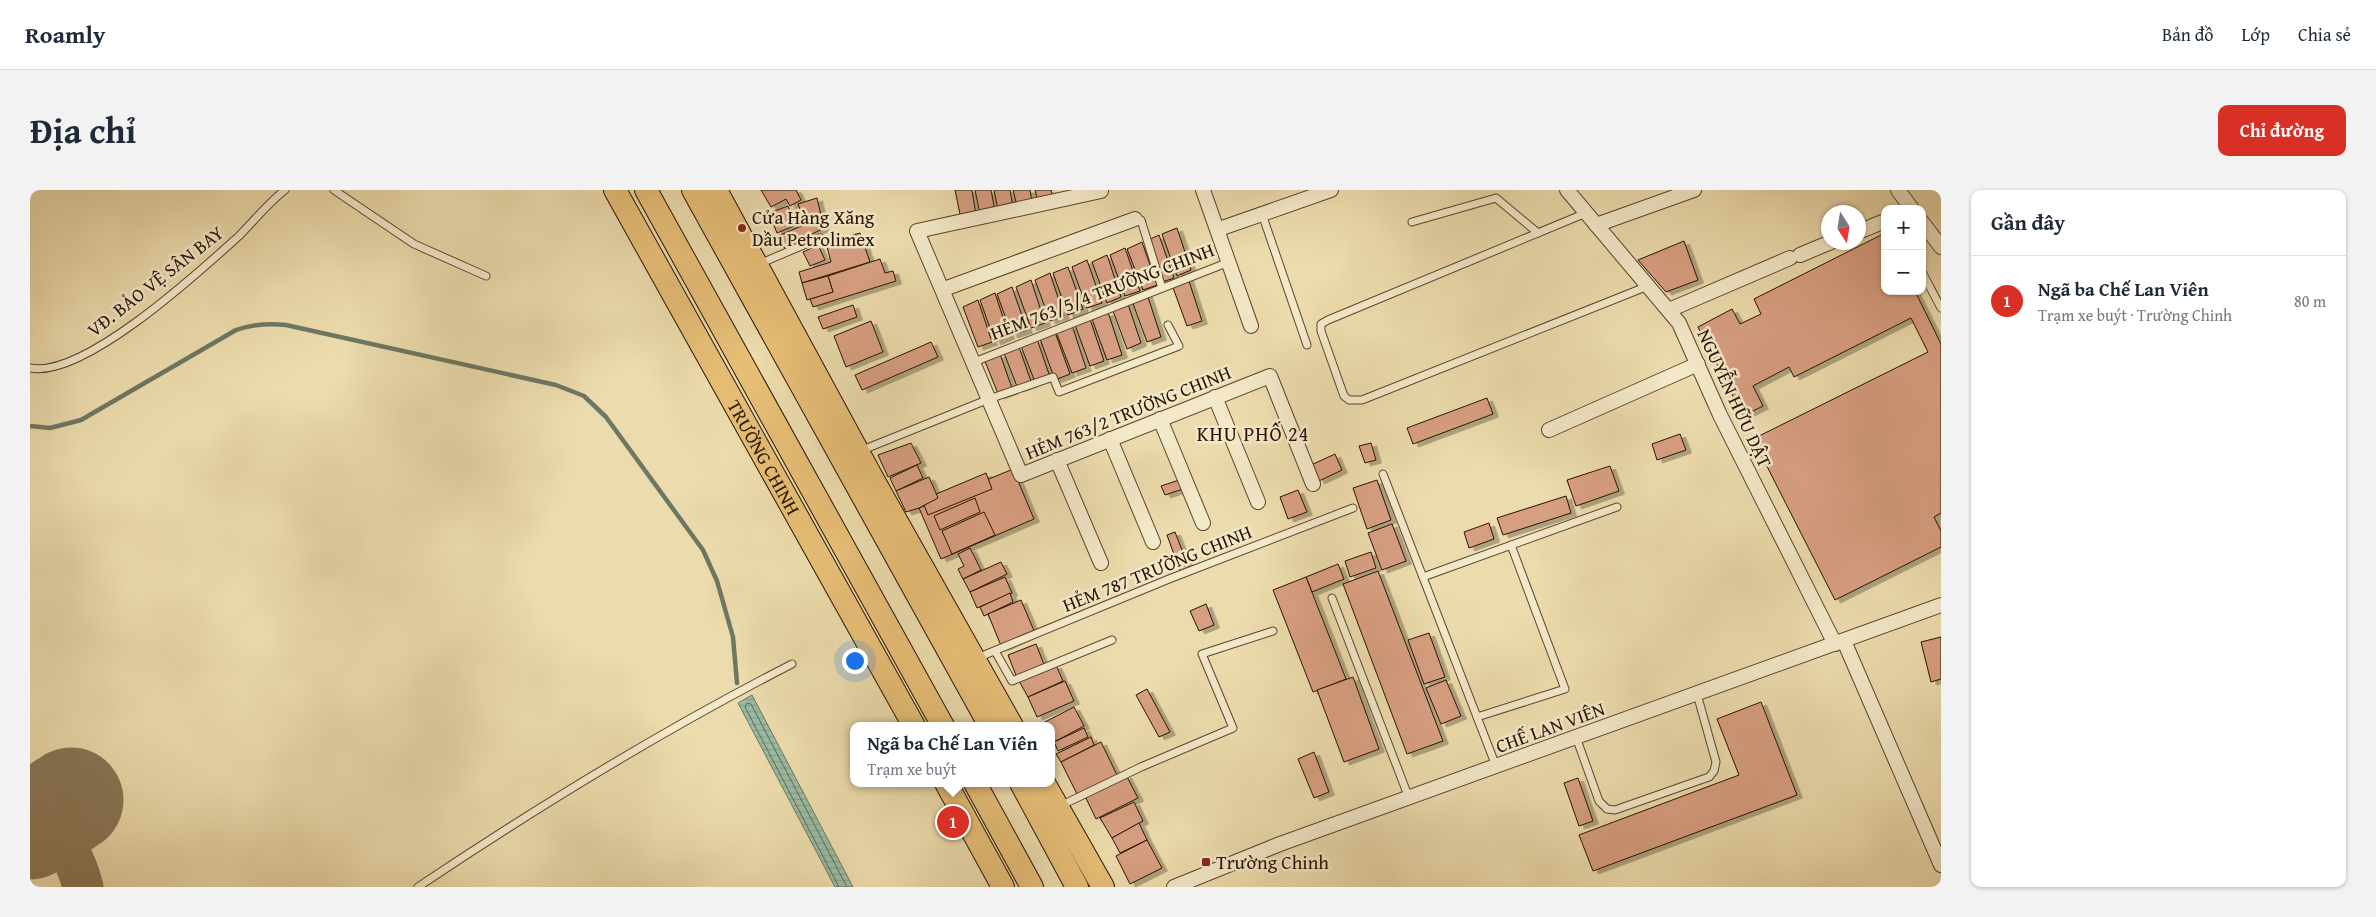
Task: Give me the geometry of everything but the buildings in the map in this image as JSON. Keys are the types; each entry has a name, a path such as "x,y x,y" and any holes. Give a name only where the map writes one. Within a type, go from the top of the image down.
{"main road":[{"name":"TRƯỜNG CHINH","path":"616,190 912,722"},
{"name":"TRƯỜNG CHINH","path":"646,190 941,722"},
{"path":"693,190 988,722"},
{"path":"716,190 858,452 985,655 1010,722"},
{"path":"746,424 751,378"},
{"path":"948,787 1003,887"},
{"path":"977,787 1032,887"},
{"path":"1023,787 1077,887"},
{"path":"1046,787 1103,887"}],"street":[{"name":"HẺM 763/5/4 TRƯỜNG CHINH","path":"1204,190 1230,261"},
{"path":"1219,229 1331,190"},
{"name":"NGUYỄN HỮU DẬT","path":"1568,190 1679,323 1720,415 1839,642 1941,865"},
{"path":"1596,225 1694,190"},
{"path":"1898,190 1909,205"},
{"path":"989,400 944,289 917,231 1101,191"},
{"path":"944,289 1135,219"},
{"path":"1866,229 1881,223"},
{"path":"1926,227 1941,247"},
{"path":"1669,310 1821,246"},
{"path":"1230,261 1251,326"},
{"path":"1549,430 1698,364"},
{"name":"HẺM 763/2 TRƯỜNG CHINH","path":"989,400 1021,475 1270,376 1313,484"},
{"path":"1215,397 1258,502"},
{"path":"1160,419 1203,523"},
{"path":"1110,439 1153,542"},
{"path":"1057,460 1102,563"},
{"name":"CHẾ LAN VIÊN","path":"1174,887 1280,844 1941,605"}],"lane":[{"name":"VĐ. BẢO VỆ SÂN BAY","path":"30,368 55,368 73,361 120,333 218,254 285,190"},
{"path":"334,190 414,244 486,276"},
{"path":"1412,222 1496,198 1538,233"},
{"path":"1586,213 1321,324 1321,331 1344,396 1349,400 1362,400 1648,286"},
{"path":"1262,214 1307,345"},
{"path":"1135,219 1141,220 1162,288"},
{"path":"757,265 820,238"},
{"name":"HẺM 763/5/4 TRƯỜNG CHINH","path":"974,362 1230,261"},
{"path":"1926,280 1941,308"},
{"path":"858,452 1052,377 1059,392 1179,346 1168,325"},
{"path":"1383,474 1496,766"},
{"path":"1423,577 1617,507"},
{"name":"HẺM 787 TRƯỜNG CHINH","path":"985,655 1169,579 1353,508"},
{"path":"1477,717 1565,689 1511,545"},
{"path":"1332,598 1409,798"},
{"path":"1058,807 1141,767 1232,728 1202,654 1272,631"},
{"path":"985,655 1012,681 1112,640"},
{"path":"418,887 572,788 792,664"},
{"path":"1576,737 1599,801 1607,810 1615,810 1709,777 1714,771 1716,762 1697,694"}],"water":[{"path":"752,695 853,887 835,887 738,703"}],"waterway":[{"path":"30,426 50,428 81,420 236,330 261,324 286,325 556,385 584,396 606,417 703,550 717,581 733,637 737,683"}],"taxiway":[{"path":"30,787 68,848 83,887"}],"runway":[{"path":"30,827 71,800"}],"place":[{"name":"Cửa Hàng Xăng Dầu Petrolimex","path":"742,228"},
{"name":"Ngã ba Chế Lan Viên","path":"953,822"},
{"name":"Trường Chinh","path":"1206,862"}],"district":[{"name":"KHU PHỐ 24","path":"1253,434"}]}
